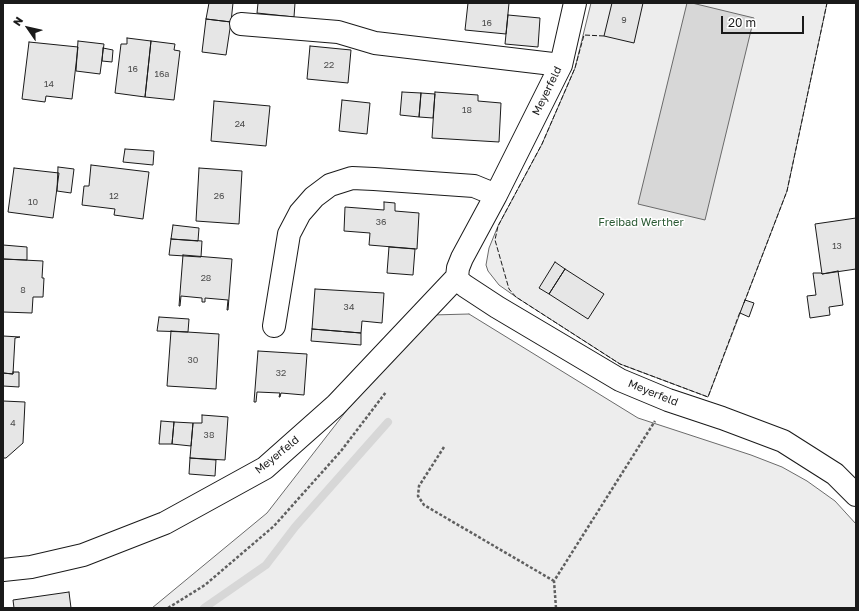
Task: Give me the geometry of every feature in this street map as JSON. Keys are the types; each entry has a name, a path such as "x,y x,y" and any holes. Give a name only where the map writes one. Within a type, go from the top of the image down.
{"street":[{"name":"Meyerfeld","path":"3,570 31,567 83,555 165,523 265,468 336,405 457,277 458,268 462,258 496,195 560,65 575,3"},
{"path":"241,24 338,32 375,43 560,65"},
{"path":"274,326 289,234 300,213 314,197 330,185 352,178 374,179 474,186 496,195"},
{"name":"Meyerfeld","path":"457,277 465,286 497,307 613,376 668,400 784,441 835,474 856,495"}],"path":[{"path":"168,608 205,584 274,526 341,450 388,389"},
{"path":"556,608 554,581 668,400"},
{"path":"444,447 419,486 418,496 424,505 554,581"}],"shaded area":[{"name":"Freibad Werther","path":"591,3 827,3 787,191 708,397 620,364 499,285 488,271 486,265 489,248 498,226 542,144 575,68"},
{"path":"687,3 754,18 705,220 638,204"},
{"path":"469,314 638,418 751,455 782,467 807,481 835,501 856,524 856,608 152,608 267,513 347,410 432,315"}],"building":[{"path":"209,3 233,3 231,22 206,19"},
{"path":"258,3 295,3 294,17 257,13"},
{"path":"468,3 509,3 506,34 465,30"},
{"path":"612,3 643,3 634,43 604,36"},
{"path":"508,15 540,18 538,47 505,44"},
{"path":"206,19 231,22 226,55 202,52"},
{"path":"127,38 151,41 145,97 115,93 121,44 127,44"},
{"path":"78,41 104,44 100,74 76,71"},
{"path":"151,41 175,44 174,50 180,51 174,100 145,97"},
{"path":"29,42 78,47 72,99 46,96 45,102 22,99"},
{"path":"310,46 351,50 348,83 307,79"},
{"path":"103,48 113,50 112,62 102,61"},
{"path":"402,92 421,93 419,117 400,115"},
{"path":"435,92 478,95 478,101 501,103 499,142 432,138"},
{"path":"421,93 435,94 433,118 419,117"},
{"path":"342,100 370,103 367,134 339,131"},
{"path":"214,101 270,106 266,146 211,141"},
{"path":"125,149 154,151 153,165 123,162"},
{"path":"91,165 149,172 143,219 114,215 115,209 82,205 84,186 89,186"},
{"path":"58,167 74,169 71,193 57,191"},
{"path":"14,168 59,173 53,218 8,212"},
{"path":"199,168 242,171 239,224 196,221"},
{"path":"384,202 395,203 395,211 419,213 417,249 369,245 370,233 344,231 345,207 384,210"},
{"path":"856,218 856,269 822,274 815,224"},
{"path":"173,225 199,228 198,241 171,239"},
{"path":"171,239 202,241 201,257 169,255"},
{"path":"3,245 27,247 27,260 3,259"},
{"path":"389,247 415,249 413,275 387,273"},
{"path":"183,255 232,259 228,310 228,300 205,298 205,302 202,302 202,298 181,296 179,306"},
{"path":"3,259 43,261 43,297 33,297 32,313 3,312"},
{"path":"555,262 565,269 549,294 539,288"},
{"path":"565,269 604,294 588,319 549,294"},
{"path":"838,271 843,305 829,307 830,315 810,318 807,296 816,295 813,273 822,274"},
{"path":"315,289 384,293 382,323 362,321 361,333 312,329"},
{"path":"745,300 754,303 749,317 740,313"},
{"path":"159,317 189,319 188,332 157,331"},
{"path":"312,329 361,333 361,345 311,341"},
{"path":"171,331 219,334 216,389 167,386"},
{"path":"3,336 20,337 15,338 13,374 3,373"},
{"path":"258,351 307,354 304,395 281,393 279,397 280,393 257,392 256,402 254,402"},
{"path":"13,372 19,372 19,387 3,386 3,373 13,374"},
{"path":"3,401 25,402 23,443 6,458 3,458"},
{"path":"202,415 228,417 225,460 190,458 193,423 202,423"},
{"path":"161,421 174,422 172,444 159,444"},
{"path":"174,422 193,423 191,446 172,444"},
{"path":"190,458 216,460 215,476 189,474"},
{"path":"69,592 71,608 14,608 13,600"}],"waterway":[{"path":"204,608 266,565 295,527 388,422"}],"fence":[{"path":"744,303 787,191 827,3"},
{"path":"604,36 584,35 575,68 542,144 498,226 495,240 509,289 516,297 620,364 708,397 740,312"}]}
